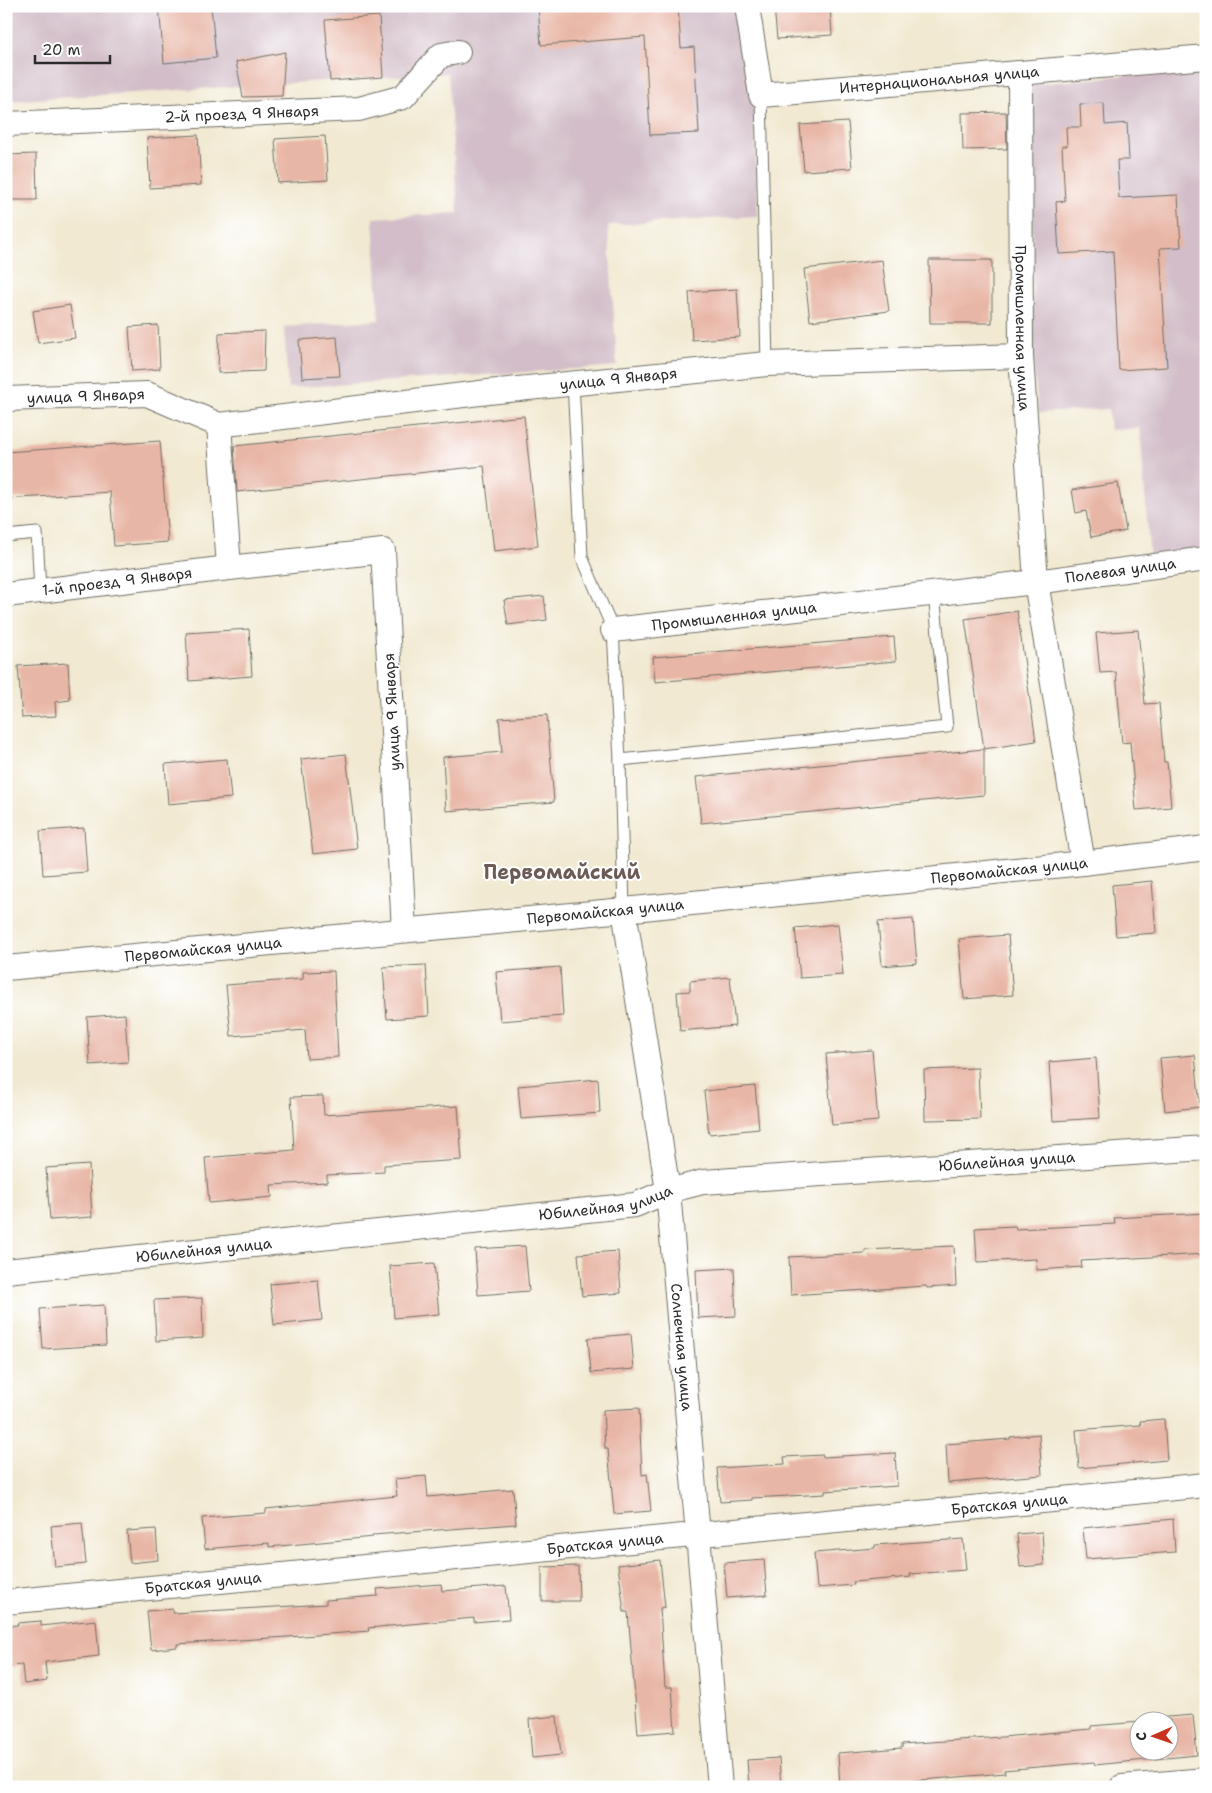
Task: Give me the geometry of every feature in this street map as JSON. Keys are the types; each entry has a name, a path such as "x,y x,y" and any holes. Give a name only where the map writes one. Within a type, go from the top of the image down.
{"street":[{"path":"747,6 761,95"},
{"name":"2-й проезд 9 Января","path":"6,124 359,109 403,97 441,56 458,52"},
{"name":"Интернациональная улица","path":"761,95 1206,57"},
{"name":"Промышленная улица","path":"1020,73 1021,356 1036,582 1083,863"},
{"name":"улица 9 Января","path":"6,399 147,394 219,425 488,392 767,364 1021,356"},
{"path":"219,425 229,568"},
{"name":"улица 9 Января","path":"229,568 383,551 404,930"},
{"name":"Полевая улица","path":"1036,582 1206,559"},
{"name":"1-й проезд 9 Января","path":"6,595 229,568"},
{"name":"Промышленная улица","path":"613,630 1036,582"},
{"name":"Первомайская улица","path":"6,968 624,910 1083,863 1206,848"},
{"name":"Солнечная улица","path":"624,910 668,1191 720,1787"},
{"name":"Юбилейная улица","path":"6,1271 635,1205 668,1191 703,1182 1206,1148"},
{"name":"Братская улица","path":"6,1602 1206,1485"},
{"path":"1122,1787 1206,1780"}],"lane":[{"path":"761,95 767,364"},
{"path":"573,383 582,557 613,630 620,760 624,910"},
{"path":"6,536 37,533 40,591"},
{"path":"620,760 947,728 934,594"}],"shaded area":[{"path":"6,6 739,6 754,105 758,216 608,225 617,366 288,388 284,327 379,320 373,218 458,213 448,73 6,101"},
{"path":"1206,67 1206,547 1150,559 1140,428 1110,430 1108,409 1039,413 1032,355 1033,274 1030,85"}],"building":[{"path":"159,6 211,6 216,58 164,63"},
{"path":"538,6 678,6 681,48 694,47 699,133 650,135 645,37 541,45"},
{"path":"774,6 830,6 832,35 777,39"},
{"path":"379,16 383,77 330,81 325,20"},
{"path":"285,52 282,96 243,97 236,62"},
{"path":"1104,103 1105,125 1127,123 1129,160 1117,160 1119,198 1178,195 1181,247 1160,248 1167,367 1119,370 1113,251 1059,254 1056,202 1065,201 1062,146 1067,146 1066,127 1081,127 1080,104"},
{"path":"1006,112 1007,149 963,150 962,113"},
{"path":"848,122 852,168 804,171 800,125"},
{"path":"198,135 201,185 150,188 147,138"},
{"path":"325,136 328,180 278,183 275,139"},
{"path":"36,154 37,200 6,200 6,155"},
{"path":"882,260 889,311 810,321 804,269"},
{"path":"929,260 992,260 992,323 930,323"},
{"path":"737,289 740,337 692,340 689,292"},
{"path":"70,305 75,338 38,343 33,311"},
{"path":"158,325 160,369 132,371 129,327"},
{"path":"265,331 264,371 218,373 219,333"},
{"path":"337,337 340,376 302,378 299,340"},
{"path":"524,416 538,546 494,551 484,466 237,492 234,446"},
{"path":"160,441 168,542 114,546 110,492 6,499 6,452"},
{"path":"1118,483 1126,531 1091,537 1086,511 1076,513 1072,490"},
{"path":"544,596 547,620 508,625 504,600"},
{"path":"1017,611 1036,741 984,749 965,619"},
{"path":"249,629 252,676 189,681 186,633"},
{"path":"1138,630 1145,704 1159,703 1164,762 1167,762 1171,807 1136,810 1130,742 1122,743 1116,672 1100,673 1096,633"},
{"path":"894,637 896,661 655,682 653,657"},
{"path":"68,663 70,700 55,702 56,716 22,718 18,666"},
{"path":"547,715 554,802 446,811 443,757 502,752 499,718"},
{"path":"984,749 984,795 701,823 696,777"},
{"path":"346,754 357,849 313,854 301,759"},
{"path":"227,759 231,798 168,804 165,764"},
{"path":"84,828 87,872 43,875 40,831"},
{"path":"1152,881 1156,933 1116,936 1112,885"},
{"path":"913,919 917,963 882,966 878,922"},
{"path":"838,924 843,975 800,978 795,928"},
{"path":"1008,935 1013,995 964,999 959,939"},
{"path":"426,965 429,1016 387,1019 383,967"},
{"path":"560,967 563,1016 500,1021 496,972"},
{"path":"334,971 338,1057 307,1059 305,1030 231,1036 226,985 303,979 303,972"},
{"path":"730,977 735,1026 680,1031 677,992 690,991 690,981"},
{"path":"125,1014 128,1062 90,1065 87,1017"},
{"path":"872,1050 878,1121 832,1125 826,1054"},
{"path":"1195,1055 1200,1107 1165,1111 1160,1058"},
{"path":"1096,1058 1100,1118 1053,1121 1049,1062"},
{"path":"978,1068 980,1119 925,1120 924,1070"},
{"path":"598,1079 600,1113 521,1119 518,1086"},
{"path":"755,1086 759,1129 709,1134 704,1091"},
{"path":"323,1096 324,1115 458,1106 462,1160 384,1165 384,1172 327,1175 327,1182 271,1185 272,1197 209,1203 205,1158 294,1150 291,1097"},
{"path":"89,1165 92,1217 50,1220 46,1168"},
{"path":"1206,1213 1206,1254 1081,1261 1082,1267 1037,1270 1036,1259 977,1262 975,1228 1015,1226 1016,1229 1115,1224 1114,1218"},
{"path":"525,1246 529,1291 478,1295 475,1249"},
{"path":"954,1246 956,1286 927,1288 926,1286 791,1295 789,1257 865,1253 865,1250"},
{"path":"618,1251 621,1293 582,1296 578,1254"},
{"path":"434,1263 439,1314 394,1318 390,1266"},
{"path":"734,1268 736,1316 698,1318 696,1270"},
{"path":"318,1280 322,1320 274,1325 270,1284"},
{"path":"202,1298 203,1338 156,1341 154,1300"},
{"path":"104,1305 106,1345 43,1349 40,1309"},
{"path":"631,1334 634,1369 591,1373 588,1338"},
{"path":"639,1408 642,1475 647,1474 651,1511 614,1514 608,1449 605,1449 603,1410"},
{"path":"1164,1419 1167,1460 1079,1468 1076,1430 1141,1425 1140,1421"},
{"path":"1039,1434 1042,1475 948,1483 946,1444 1010,1439 1010,1437"},
{"path":"895,1453 897,1486 825,1491 825,1494 752,1498 752,1500 720,1502 717,1468 785,1464 784,1457"},
{"path":"426,1476 428,1497 513,1489 516,1524 373,1535 373,1537 269,1547 269,1543 205,1549 202,1518 266,1513 266,1509 397,1496 395,1479"},
{"path":"1173,1519 1175,1552 1086,1559 1083,1528"},
{"path":"82,1523 86,1564 55,1567 51,1526"},
{"path":"156,1529 158,1560 130,1563 127,1531"},
{"path":"1042,1532 1044,1565 1020,1567 1017,1534"},
{"path":"963,1539 966,1570 910,1574 911,1577 853,1582 854,1585 817,1588 814,1553 875,1548 875,1545"},
{"path":"660,1560 665,1607 660,1608 665,1687 672,1687 675,1731 638,1734 628,1612 624,1612 618,1565"},
{"path":"764,1560 767,1595 727,1598 724,1563"},
{"path":"578,1566 579,1601 542,1601 542,1567"},
{"path":"441,1584 442,1591 506,1586 509,1619 474,1622 474,1618 368,1628 369,1631 177,1644 177,1647 151,1650 147,1611 173,1609 173,1613 326,1604 326,1600 378,1596 377,1589"},
{"path":"96,1620 99,1656 45,1662 47,1681 24,1684 22,1665 6,1666 6,1626 41,1621 41,1626"},
{"path":"1193,1715 1197,1755 1180,1757 1180,1716"},
{"path":"557,1716 561,1755 532,1758 529,1719"},
{"path":"1130,1723 1130,1760 1146,1760 1095,1765 1094,1762 1004,1770 1005,1773 840,1787 838,1753 902,1748 902,1744 1091,1729 1091,1726"},
{"path":"779,1758 781,1787 749,1787 747,1760"}],"district":[{"name":"Первомайский","path":"562,872"}]}
